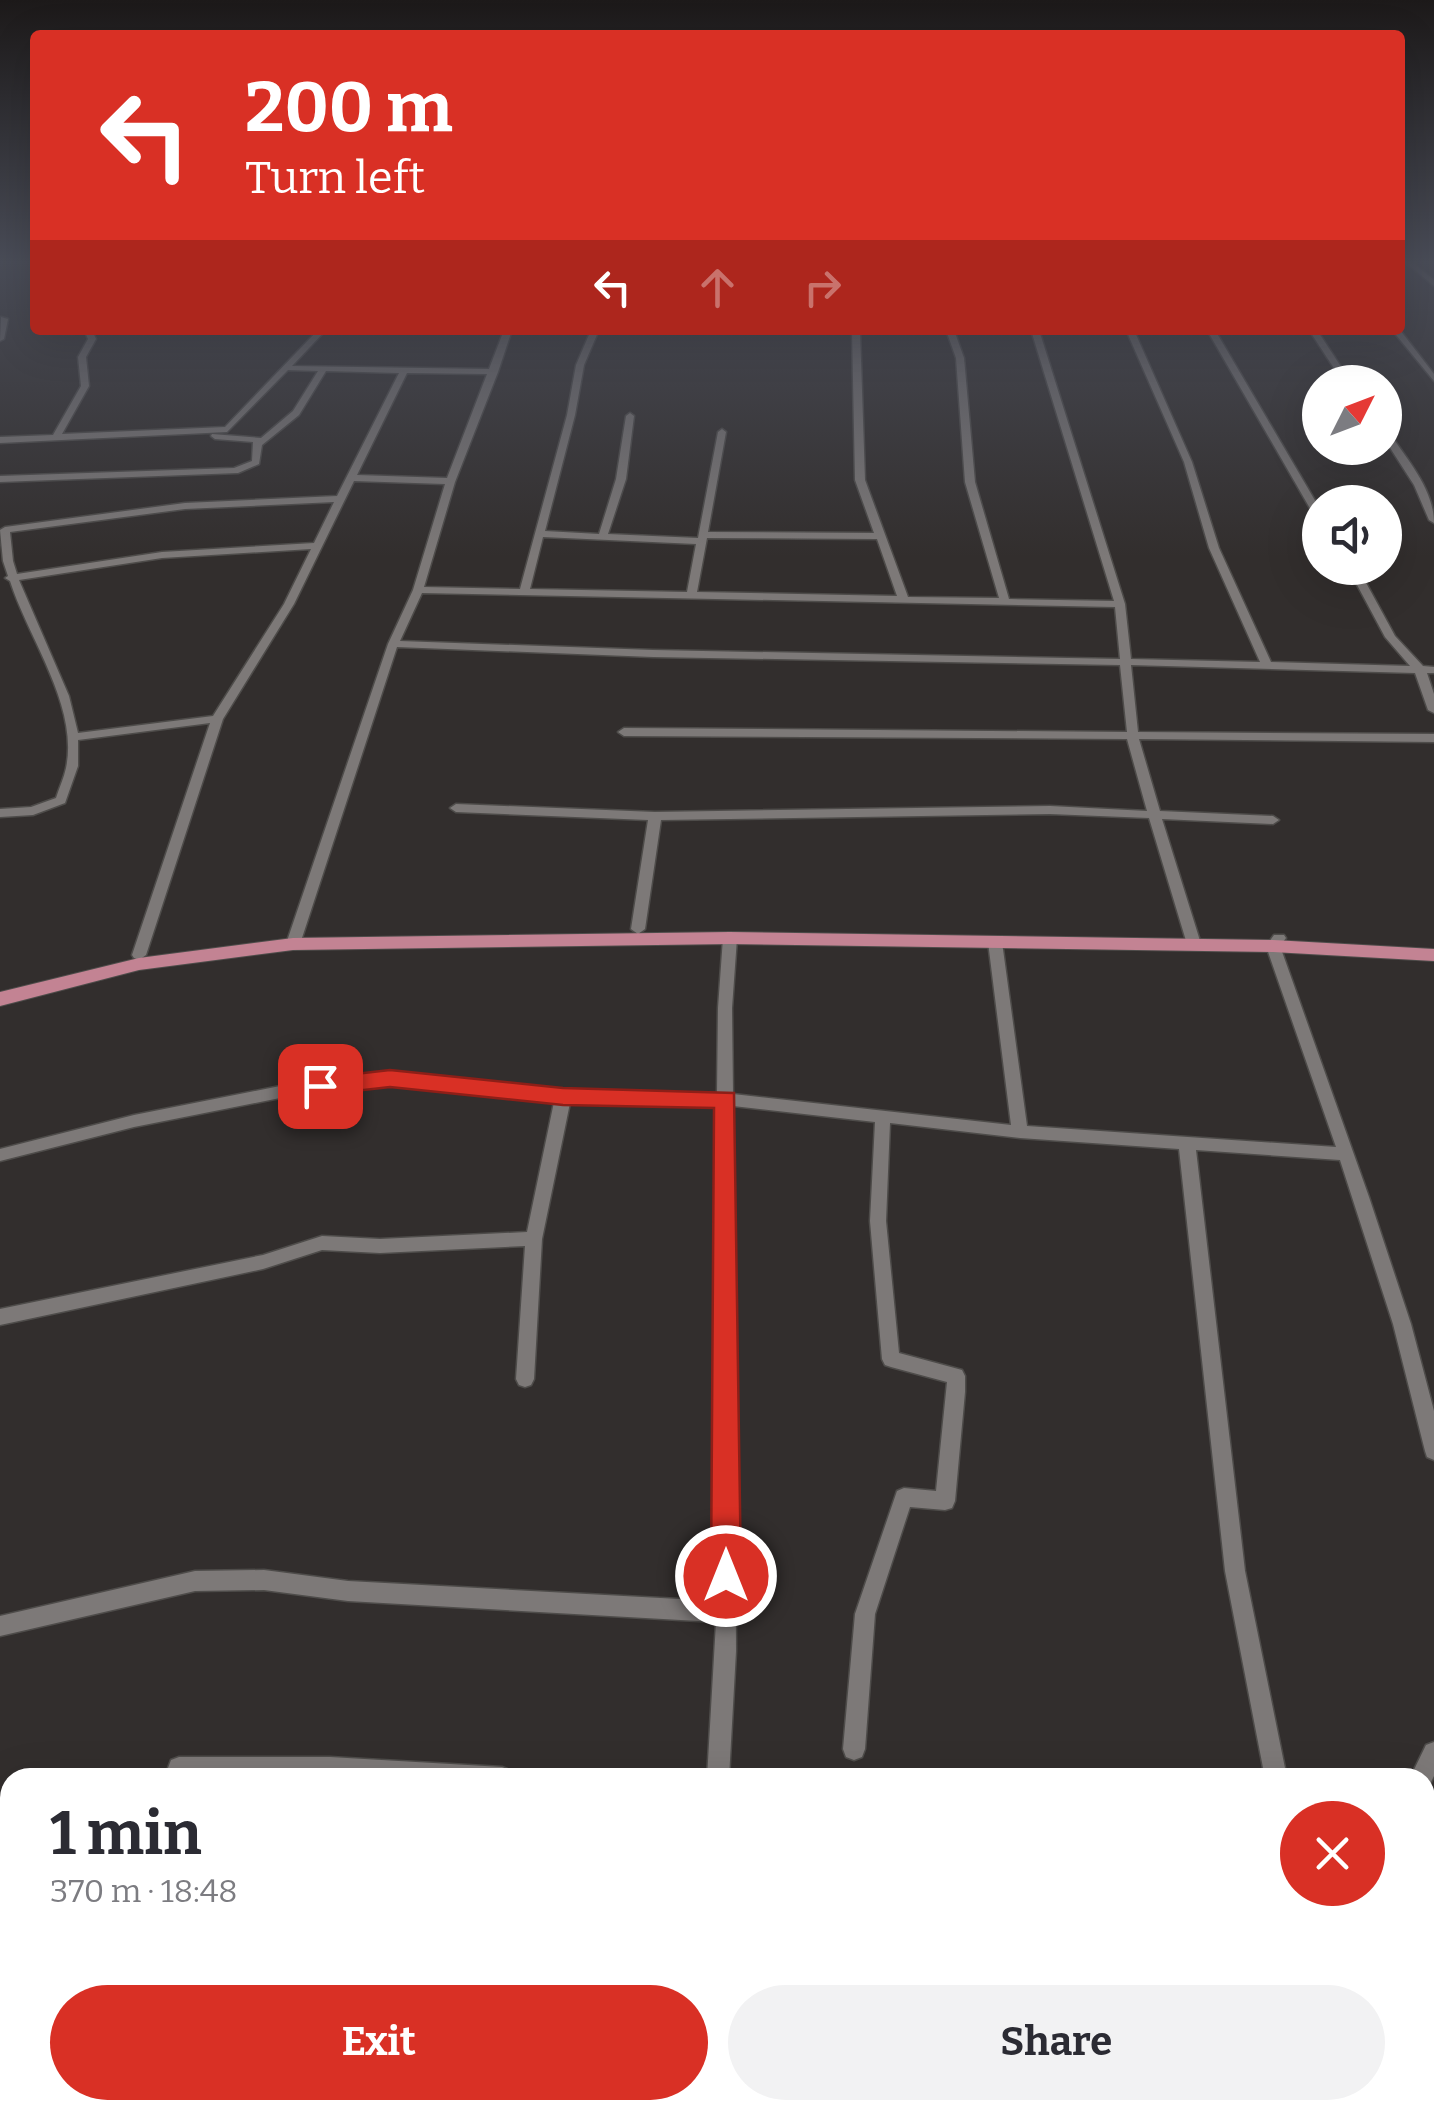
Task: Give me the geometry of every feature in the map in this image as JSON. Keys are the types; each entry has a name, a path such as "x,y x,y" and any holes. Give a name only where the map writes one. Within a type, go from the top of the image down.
{"main road":[{"path":"0,988 139,955 293,939 638,929 1434,947"},
{"path":"0,999 139,964 293,939 1192,940"},
{"path":"1276,942 1434,955"}],"street":[{"path":"56,438 85,386 82,360"},
{"path":"205,433 236,423 293,360"},
{"path":"293,939 393,644 418,590 450,481 498,360"},
{"path":"524,592 542,534 582,360"},
{"path":"859,360 857,463 878,536 902,598"},
{"path":"960,360 970,482 1004,598"},
{"path":"1044,360 1120,604 1131,736 1192,940"},
{"path":"1143,360 1183,448 1214,548 1266,662"},
{"path":"1228,360 1302,486"},
{"path":"285,368 494,372"},
{"path":"0,478 236,471 256,462 260,443 296,413 322,369"},
{"path":"139,955 218,719 289,604 403,372"},
{"path":"603,536 621,479 630,416"},
{"path":"692,594 722,432"},
{"path":"0,440 205,433 260,443"},
{"path":"1402,459 1434,520"},
{"path":"352,478 450,481"},
{"path":"0,813 44,808 62,800 72,737 45,654 10,578 5,530 203,505 341,499"},
{"path":"542,534 702,538 878,536"},
{"path":"10,578 177,553 318,546"},
{"path":"1362,585 1390,637 1420,670 1434,710"},
{"path":"418,590 1004,598 1120,604"},
{"path":"393,644 528,650 1266,662 1434,670"},
{"path":"72,737 218,719"},
{"path":"624,732 1434,738"},
{"path":"456,808 654,816 1153,812 1272,820"},
{"path":"638,929 654,816"},
{"path":"718,1768 726,1612 725,1099 730,938"},
{"path":"995,942 1020,1132"},
{"path":"1276,942 1424,1400 1434,1452"},
{"path":"0,1155 134,1121 284,1091 390,1078 563,1097 725,1099 1020,1132 1343,1154"},
{"path":"525,1379 534,1239 563,1097"},
{"path":"854,1749 866,1614 904,1497 945,1501 948,1444 956,1407 956,1376 891,1359 878,1221 883,1116"},
{"path":"1187,1145 1235,1571 1274,1768"},
{"path":"0,1317 263,1262 322,1242 380,1246 534,1239"},
{"path":"0,1626 195,1581 264,1580 348,1591 726,1612"},
{"path":"180,1768 330,1768"}],"route":[{"path":"320,1086 390,1078 563,1097 725,1099 726,1576"}]}
